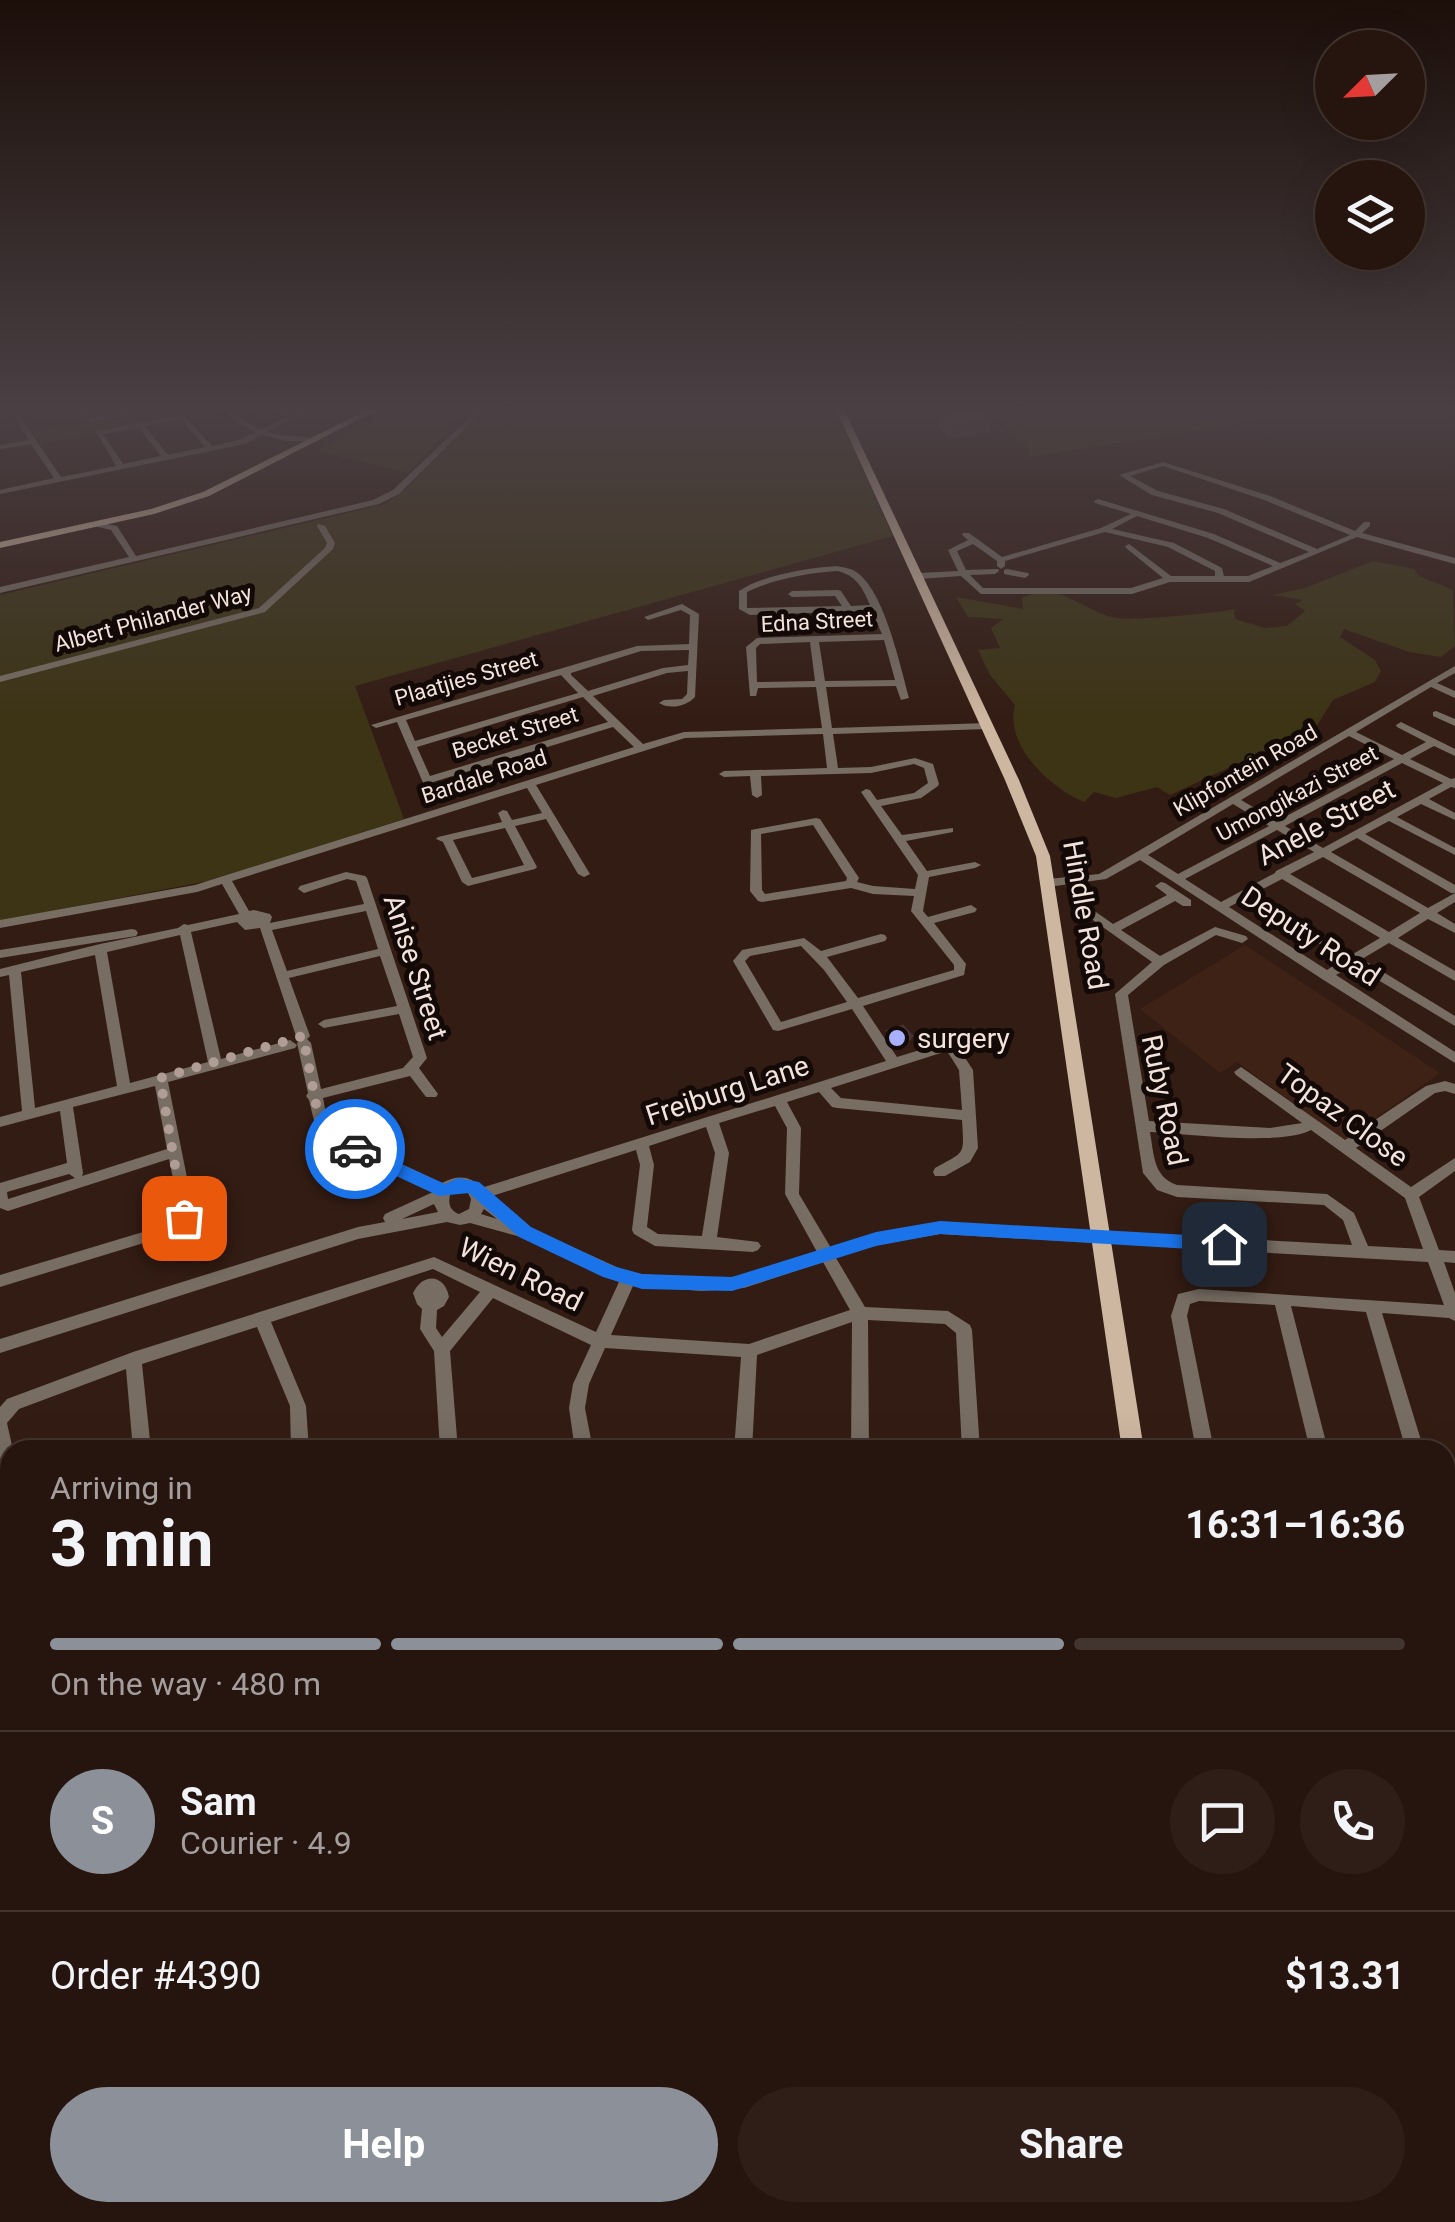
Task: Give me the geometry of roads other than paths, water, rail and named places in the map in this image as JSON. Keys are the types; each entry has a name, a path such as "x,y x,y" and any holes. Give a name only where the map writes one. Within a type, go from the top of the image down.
{"main road":[{"path":"0,543 139,511"},
{"path":"0,543 97,524 117,524 157,511"},
{"name":"Hindle Road","path":"889,511 1036,834 1048,883 1132,1440"}],"street":[{"path":"1,590 339,511"},
{"path":"1124,511 1215,538 1280,567"},
{"path":"1195,531 1227,511 1316,552"},
{"path":"1298,511 1356,534 1455,561"},
{"path":"919,576 1001,567 1134,515"},
{"path":"117,524 134,559"},
{"path":"1024,574 1001,567 970,537 952,548 974,588 998,593 1132,592 1169,579 1249,579 1356,534 1368,524"},
{"name":"Albert Philander Way","path":"0,679 262,610 330,547 321,526"},
{"path":"1158,533 1175,526"},
{"path":"1110,527 1168,544 1219,570 1220,579"},
{"path":"1168,544 1215,538"},
{"path":"1128,546 1169,579"},
{"path":"1235,556 1246,552"},
{"path":"874,608 750,612 744,609 743,591 836,566 861,578 888,637"},
{"path":"792,594 838,593 849,610"},
{"path":"648,617 691,608 695,614 691,698 664,703"},
{"name":"Edna Street","path":"821,683 753,689 754,642 888,637 904,698"},
{"path":"814,640 833,771"},
{"name":"Plaatjies Street","path":"376,725 640,648 692,647"},
{"path":"400,718 412,745 666,670 692,668"},
{"path":"570,669 566,676 640,747"},
{"name":"Klipfontein Road","path":"1048,883 1090,880 1140,856 1455,669"},
{"path":"821,683 900,683"},
{"path":"1432,684 1455,695"},
{"path":"1436,714 1455,724"},
{"name":"Becket Street","path":"412,745 428,783 615,723"},
{"path":"1401,725 1455,753"},
{"name":"Bardale Road","path":"0,924 172,894 226,880 640,747 706,732 988,726"},
{"path":"1349,732 1454,783"},
{"name":"Umongikazi Street","path":"1178,878 1434,742"},
{"path":"724,774 872,770 915,761 929,766 932,788 875,804"},
{"path":"805,772 807,787"},
{"path":"756,773 757,795"},
{"path":"529,782 584,874"},
{"name":"Anele Street","path":"1220,907 1454,783"},
{"path":"866,792 924,875"},
{"path":"1233,800 1455,929"},
{"path":"1422,800 1455,817"},
{"path":"506,818 531,867 472,883 444,839 506,818 548,814"},
{"path":"1390,817 1455,852"},
{"path":"851,884 852,878 816,822 755,832 756,891 762,898 851,884 873,890 919,893"},
{"path":"899,839 949,830"},
{"path":"1326,976 1455,894 1358,834"},
{"name":"Deputy Road","path":"1140,856 1455,1058"},
{"path":"924,875 975,865"},
{"path":"1280,873 1455,978"},
{"name":"Anise Street","path":"304,889 356,874 420,1056 412,1069 313,1096"},
{"path":"894,1063 854,1008 809,945 797,942 746,953 739,961 778,1027 854,1008 960,972 960,964 917,909 924,875"},
{"path":"226,880 247,914 245,926 370,906"},
{"path":"1113,929 1181,899 1161,886"},
{"path":"1246,893 1455,1022"},
{"path":"925,922 971,908"},
{"path":"1082,908 1160,962"},
{"path":"29,1114 8,971 247,914"},
{"path":"265,925 323,1133 444,1192"},
{"path":"184,928 215,1063"},
{"name":"Ruby Road","path":"1242,939 1215,931 1126,986 1119,1004 1150,1173 1162,1186 1177,1191 1328,1200 1349,1217 1362,1252"},
{"path":"0,954 123,933 144,938"},
{"path":"817,956 880,938"},
{"path":"100,948 124,1088"},
{"path":"282,976 384,951"},
{"path":"324,1024 404,1009"},
{"name":"Freiburg Lane","path":"481,1196 988,1033"},
{"path":"0,1122 296,1041"},
{"path":"940,1172 968,1153 966,1070 950,1045"},
{"name":"Anise Street","path":"412,1069 431,1094"},
{"name":"Topaz Close","path":"1241,1072 1412,1195 1455,1313"},
{"path":"0,1281 176,1225 186,1208 160,1078"},
{"path":"822,1086 838,1102 970,1116"},
{"path":"1346,1147 1431,1088 1450,1088"},
{"path":"779,1100 793,1125 792,1194 860,1313 860,1440"},
{"path":"66,1104 76,1173"},
{"path":"709,1242 722,1154 712,1121"},
{"path":"1142,1126 1270,1133 1305,1128"},
{"path":"641,1143 648,1160 640,1232 655,1240 752,1246"},
{"path":"0,1190 1,1203 7,1206 62,1189 76,1173 174,1152"},
{"path":"1412,1195 1455,1163"},
{"path":"358,1233 464,1184 525,1232"},
{"path":"444,1192 439,1206 457,1216 525,1232 628,1279 721,1286 896,1233 940,1228 1455,1257"},
{"path":"0,1346 358,1233 457,1216 477,1209 481,1196"},
{"name":"Wien Road","path":"0,1422 13,1404 134,1359 429,1262 600,1341 750,1351 860,1313"},
{"path":"583,1440 578,1398 628,1279"},
{"path":"442,1349 491,1290"},
{"path":"1203,1440 1180,1304 1199,1296 1455,1313"},
{"path":"1282,1299 1317,1440"},
{"path":"430,1305 428,1329 442,1349 448,1440"},
{"path":"1372,1306 1412,1440"},
{"path":"860,1313 958,1322 964,1330 970,1440"},
{"path":"260,1318 298,1406 300,1440"},
{"path":"744,1440 750,1351"},
{"path":"134,1359 141,1440"},
{"path":"0,1923 0,1977"}],"place":[{"name":"surgery","path":"897,1038"}]}
